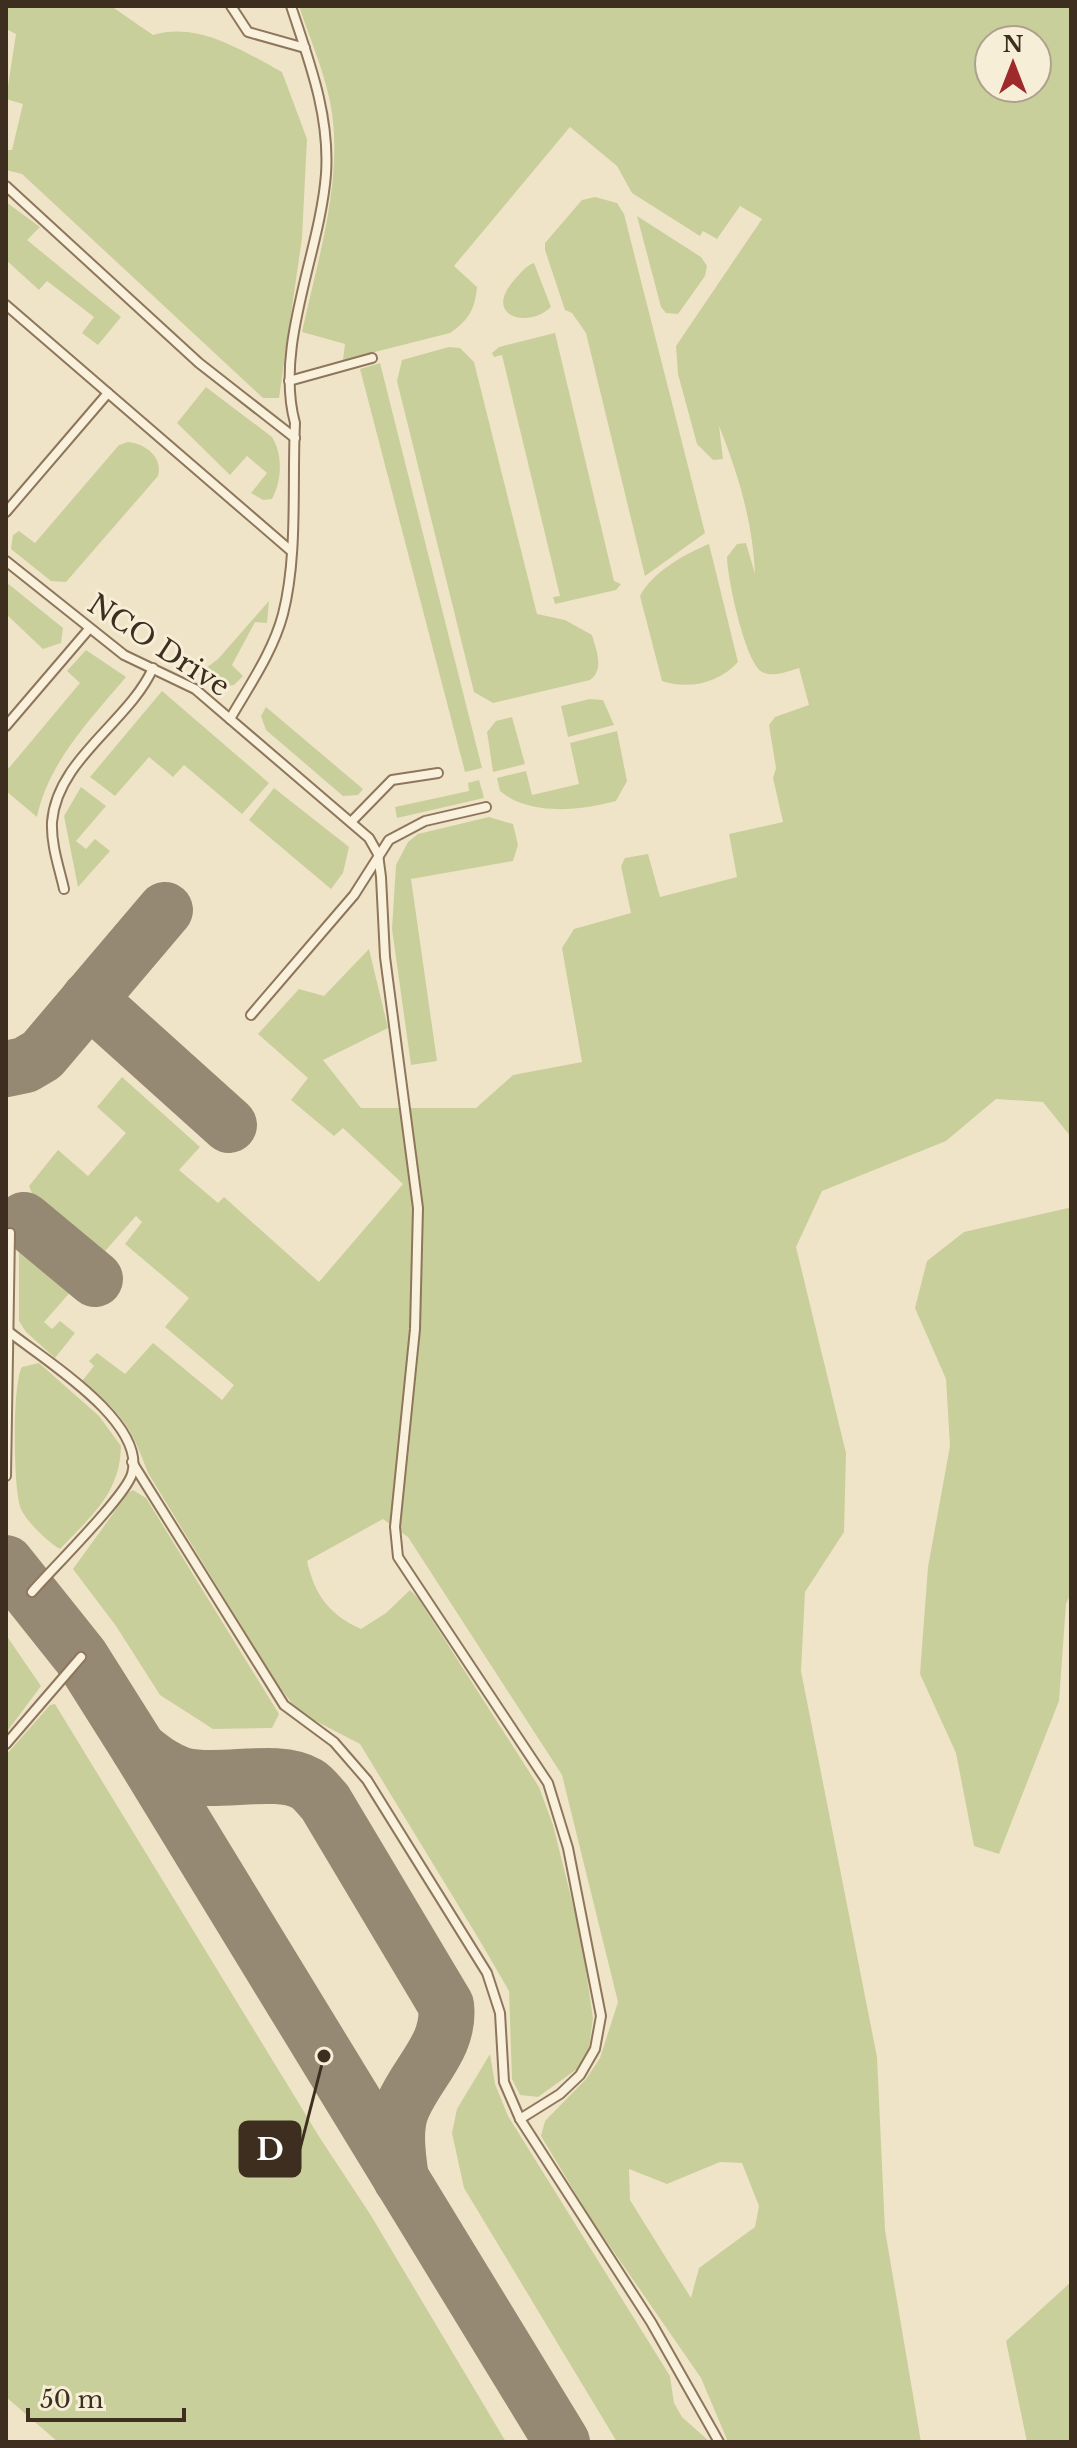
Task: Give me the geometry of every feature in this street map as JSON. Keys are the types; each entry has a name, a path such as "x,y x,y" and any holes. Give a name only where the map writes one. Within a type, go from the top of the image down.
{"lane":[{"path":"231,6 248,32 305,48"},
{"path":"230,719 260,669 283,615 290,550 295,438 289,381 326,174 326,132 319,90 291,6"},
{"path":"6,186 199,363 295,438"},
{"path":"6,305 290,550"},
{"path":"289,381 372,358"},
{"path":"6,512 108,393"},
{"name":"NCO Drive","path":"6,561 124,655 195,689 360,830 378,854"},
{"path":"6,726 89,629"},
{"path":"64,889 54,849 52,821 58,798 70,776 135,698 153,668"},
{"path":"351,822 392,780 438,773"},
{"path":"251,1015 354,895 378,854 403,829 486,807"},
{"path":"378,854 385,957 418,1208 415,1329 395,1527 398,1557 548,1783 568,1848 601,2016 595,2049 580,2075 540,2109 520,2119"},
{"path":"6,1476 10,1233"},
{"path":"8,1331 105,1408 121,1428 132,1450 132,1475 32,1592"},
{"path":"132,1462 284,1705 334,1742 367,1780 487,1973 500,2013 504,2082 520,2119 651,2322 719,2442"},
{"path":"6,1744 81,1657"}],"green space":[{"path":"6,6 111,6 153,35 187,32 203,35 236,47 282,72 307,139 302,238 279,398 263,398 22,174 6,170 6,150 12,150 23,104 6,99 16,34 6,29"},
{"path":"299,6 1071,6 1071,1137 1043,1102 996,1099 946,1141 822,1191 796,1247 846,1453 844,1532 805,1592 801,1671 877,2057 885,2230 921,2442 728,2442 701,2378 589,2216 541,2136 545,2121 586,2079 600,2058 618,2002 562,1775 408,1537 383,1519 307,1561 314,1584 325,1603 361,1629 386,1613 410,1590 539,1787 553,1825 581,1937 593,2018 588,2055 577,2069 538,2097 520,2095 512,2079 509,1991 360,1744 308,1717 294,1706 275,1681 148,1473 130,1431 107,1402 82,1381 94,1366 89,1361 97,1353 125,1374 153,1343 222,1400 234,1385 165,1327 189,1298 125,1244 142,1222 136,1216 98,1259 37,1206 29,1186 58,1150 88,1176 126,1133 97,1107 122,1077 200,1147 179,1170 218,1203 224,1197 319,1282 403,1184 343,1128 334,1136 291,1100 308,1078 258,1034 299,989 324,996 369,949 388,1028 323,1060 361,1108 476,1108 513,1075 582,1062 562,948 574,929 631,913 621,866 625,858 648,854 660,897 737,877 729,834 783,822 773,778 776,768 769,725 775,717 809,705 799,668 766,674 749,653 734,600 727,557 737,544 746,543 755,574 743,498 719,426 723,459 713,460 697,444 678,374 676,346 762,219 740,206 717,239 703,231 700,236 632,193 617,166 570,127 454,266 477,287 473,308 466,319 450,333 343,360 345,344 302,332 326,223 334,168 332,113 318,59","holes":["720,2162 742,2163 759,2206 755,2227 699,2268 691,2298 630,2200 629,2169 667,2184"]},
{"path":"595,197 617,203 624,214 705,533 645,576 586,333 572,313 565,310 545,250 545,243 582,200"},
{"path":"6,202 40,227 27,240 121,317 98,345 82,333 94,317 47,281 39,290 6,260"},
{"path":"637,216 701,257 707,266 705,276 678,314 666,313 661,307"},
{"path":"534,263 551,307 531,317 512,316 503,302 506,292 523,270"},
{"path":"555,333 614,581 621,584 616,590 555,604 553,597 560,596 502,355 494,357 492,353 499,347"},
{"path":"449,347 460,348 474,362 537,614 565,620 592,635 598,665 595,676 590,680 493,703 474,692 397,381 402,360"},
{"path":"380,363 482,768 465,772 360,369"},
{"path":"206,387 272,437 280,468 272,499 263,500 251,493 267,473 247,456 230,475 177,423"},
{"path":"128,442 141,445 152,453 158,463 158,476 66,582 51,581 11,549 13,535 19,531 35,543 119,445"},
{"path":"709,544 738,662 722,675 703,683 683,685 662,681 640,596 661,572 680,558"},
{"path":"6,582 63,628 61,643 43,649 6,614"},
{"path":"269,601 267,623 255,622 232,665 243,676 234,685 215,687 198,674 218,659"},
{"path":"86,650 126,677 61,759 37,817 6,791 6,766 9,768 80,683 67,671"},
{"path":"162,691 269,783 242,814 184,765 173,777 149,757 115,796 90,777"},
{"path":"590,699 603,700 614,725 568,737 561,706"},
{"path":"266,707 363,789 358,795 343,796 266,730 261,716"},
{"path":"512,717 525,764 493,772 487,732 496,721"},
{"path":"617,731 627,781 616,801 572,809 541,808 526,805 500,791 497,778 526,771 532,795 579,784 570,743"},
{"path":"479,780 484,798 397,818 395,807 469,791 468,783"},
{"path":"81,787 106,806 76,841 86,849 95,839 110,851 78,887 64,816"},
{"path":"274,788 349,847 343,873 331,889 249,820"},
{"path":"489,817 513,824 518,845 513,861 411,879 437,1061 411,1065 392,929 396,865 408,842 418,834"},
{"path":"1071,1209 1071,1593 1066,1604 1059,1701 999,1854 974,1846 956,1753 920,1674 928,1567 950,1446 946,1379 915,1308 927,1261 964,1232"},
{"path":"23,1245 73,1289 44,1322 52,1329 60,1321 75,1333 55,1358 26,1332 19,1321 19,1252"},
{"path":"39,1363 99,1416 121,1446 115,1478 102,1503 60,1549 38,1531 24,1514 16,1481 15,1414 19,1377 22,1367"},
{"path":"133,1490 146,1498 279,1714 272,1728 213,1729 160,1695 116,1626 73,1569"},
{"path":"6,1635 41,1686 6,1733"},
{"path":"55,1704 320,2138 370,2214 506,2442 58,2442 6,2397 6,1755 50,1705"},
{"path":"490,2054 495,2084 508,2116 670,2376 674,2403 682,2417 710,2442 617,2442 464,2188 452,2133 457,2109"},
{"path":"1071,2282 1071,2442 1027,2442 1006,2341"}],"taxiway":[{"path":"6,1069 25,1065 42,1055 165,910"},
{"path":"89,999 229,1125"},
{"path":"24,1220 95,1279"},
{"path":"6,1563 81,1657 562,2442"},
{"path":"139,1749 164,1767 196,1778 280,1776 294,1779 310,1786 325,1802 446,2005 444,2033 439,2045 409,2093 400,2114 397,2142 401,2179"}],"place":[{"name":"D","path":"324,2056"}]}
